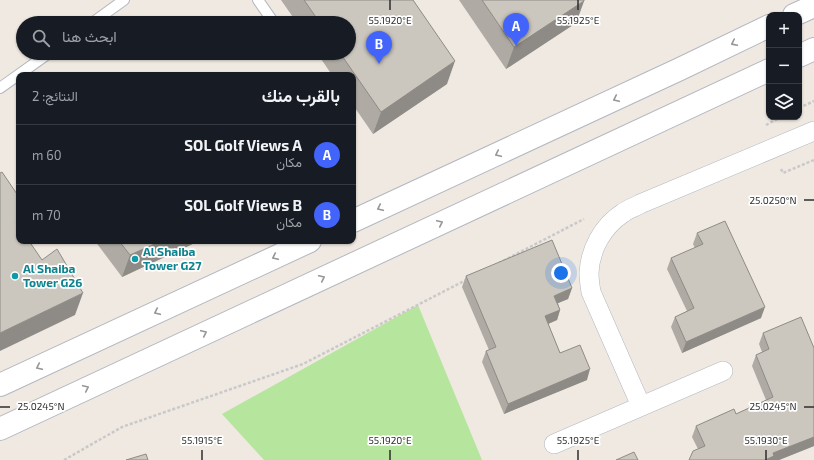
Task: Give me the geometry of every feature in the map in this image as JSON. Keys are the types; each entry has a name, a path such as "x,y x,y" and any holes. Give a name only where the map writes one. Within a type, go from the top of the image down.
{"street":[{"path":"801,12 814,6"},
{"path":"356,220 766,27"},
{"path":"802,55 814,49"},
{"path":"0,429 766,71"},
{"path":"641,406 591,292 589,274 592,256 599,239 610,224 623,213 640,204 814,131"},
{"path":"0,386 304,244"},
{"path":"554,444 723,371"}],"lane":[{"path":"102,16 124,0"},
{"path":"258,0 269,16"},
{"path":"22,72 39,60"},
{"path":"0,88 16,77"}],"path":[{"path":"802,107 814,102"},
{"path":"760,128 775,120"},
{"path":"493,266 584,219"},
{"path":"64,460 122,427 303,364 472,277"}],"green space":[{"path":"418,305 482,460 264,460 222,414"}],"building":[{"path":"304,0 413,0 455,61 381,112 356,76 356,72 353,72 345,60 356,60 356,16 315,16"},
{"path":"482,0 584,0 584,1 514,47"},
{"name":"Al Shaiba Tower G26","path":"2,172 16,193 16,244 31,244 42,260 57,249 83,293 0,333 0,173"},
{"path":"725,221 765,307 686,342 675,317 694,308 671,258 703,244 697,233"},
{"path":"552,240 572,288 554,296 560,310 545,316 560,353 580,345 590,369 508,404 486,351 496,347 466,276"},
{"path":"121,244 154,244 130,255"},
{"path":"801,317 814,348 814,437 773,453 774,456 765,460 689,460 693,451 705,446 696,426 734,409 736,414 773,397 756,355 769,349 763,333"},
{"path":"634,452 638,460 616,460"},
{"path":"146,454 148,460 126,460"}],"place":[{"name":"SOL Golf Views A","path":"516,46"},
{"name":"SOL Golf Views B","path":"379,64"},
{"name":"Al Shaiba Tower G27","path":"135,259"},
{"name":"Al Shaiba Tower G26","path":"15,276"}]}
